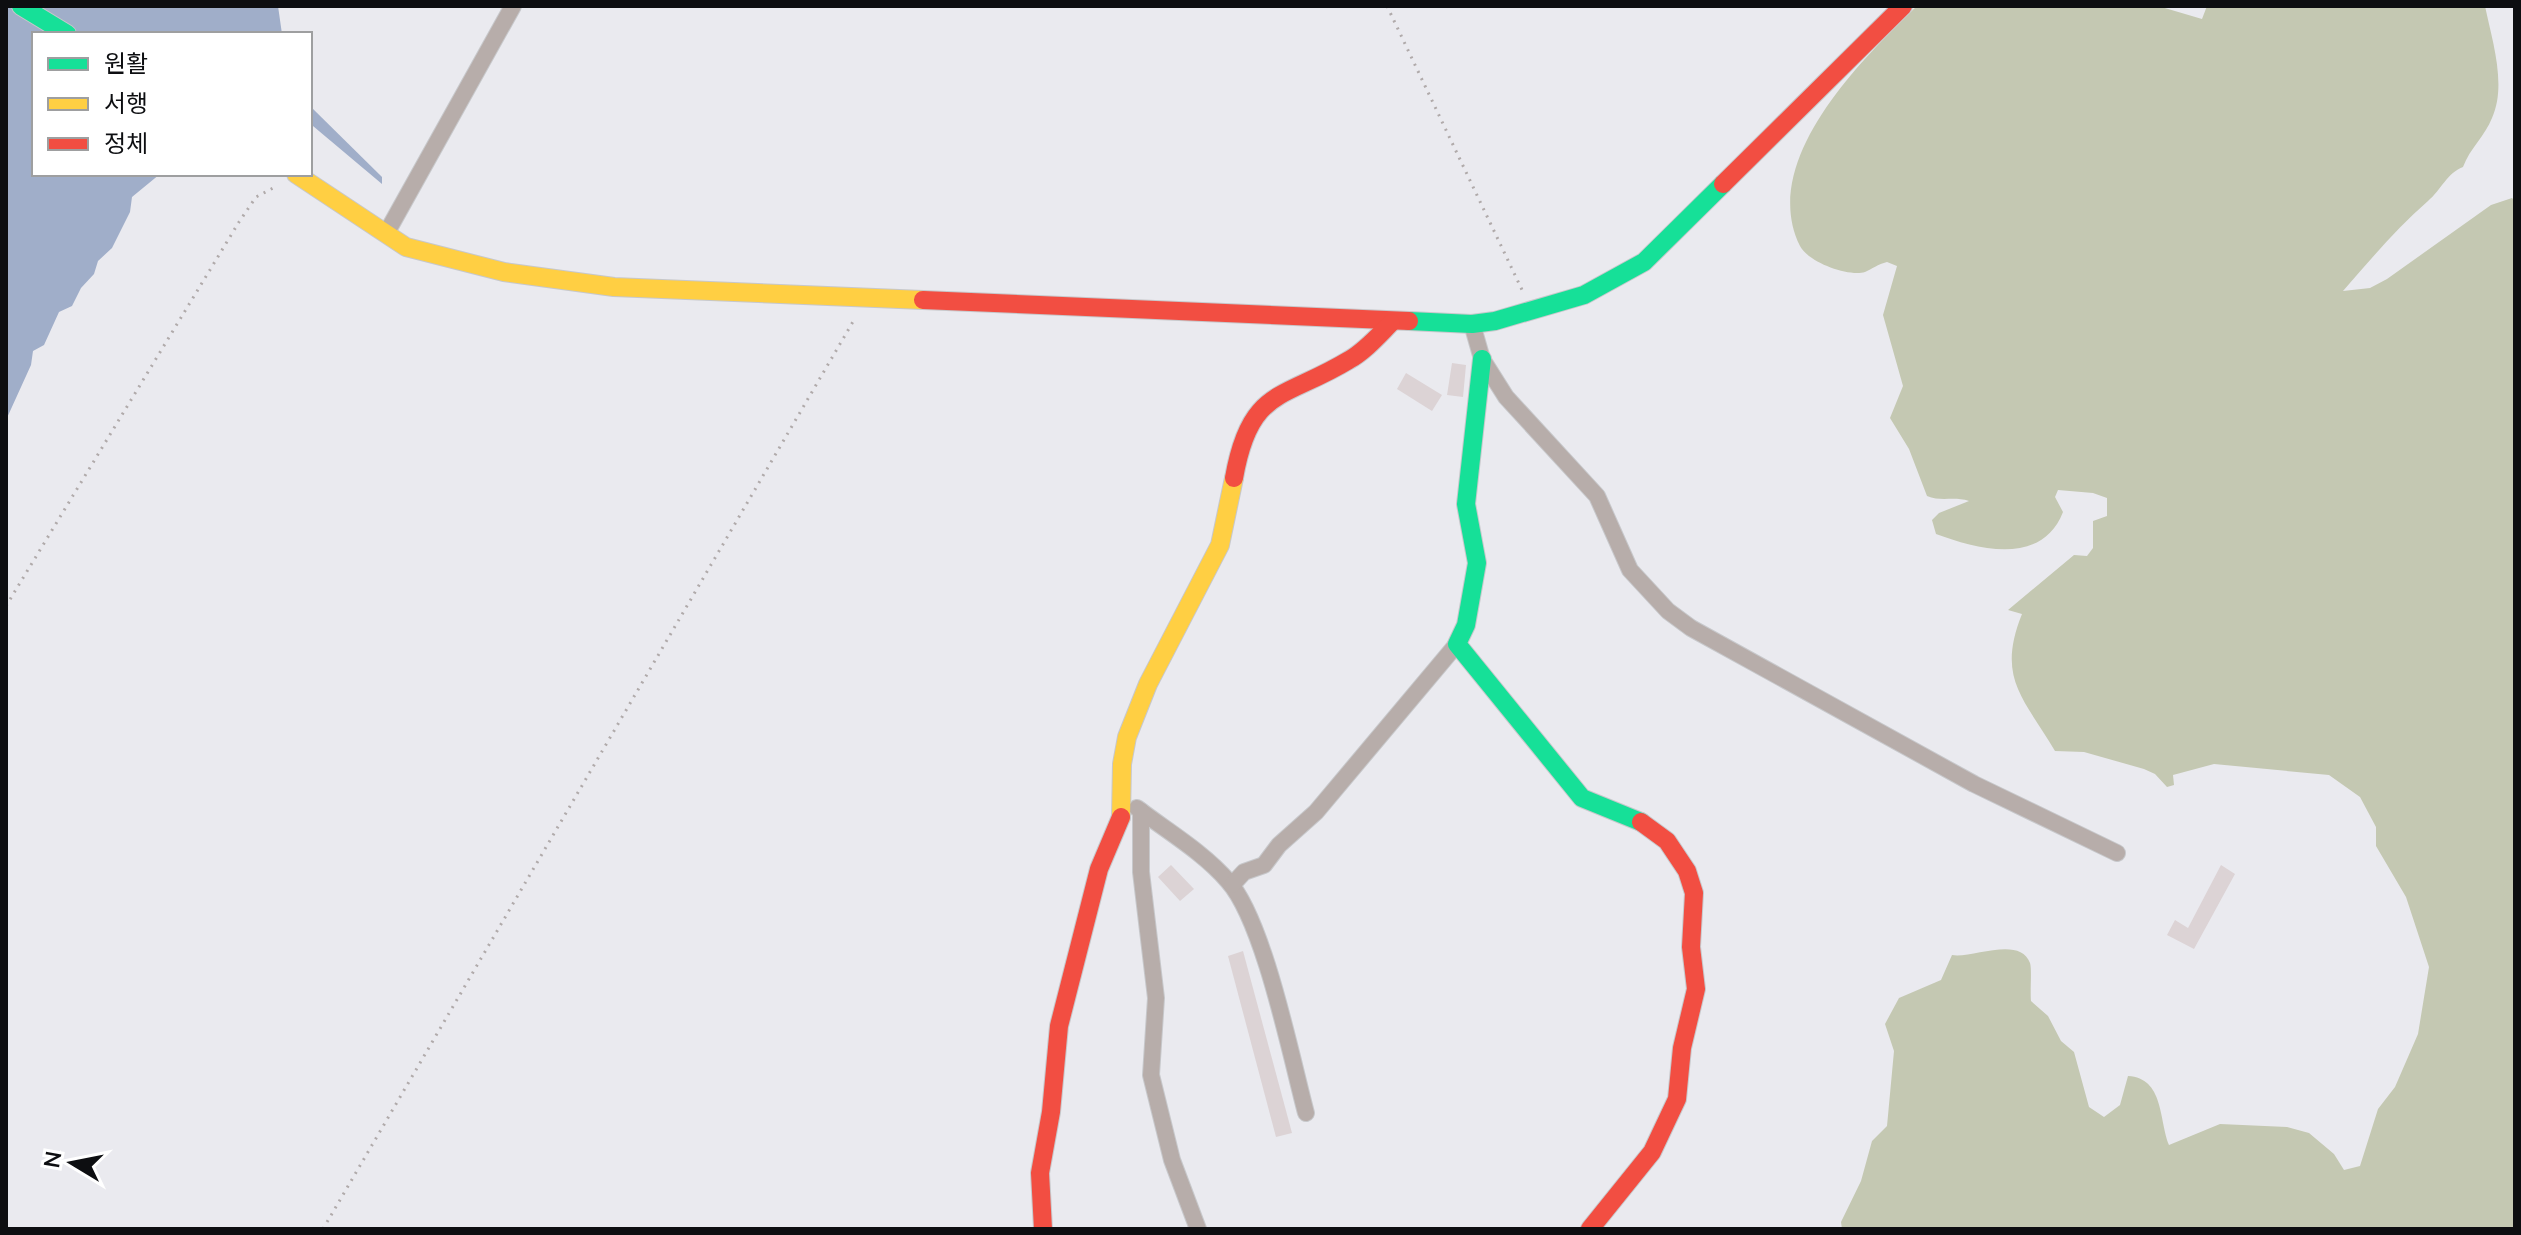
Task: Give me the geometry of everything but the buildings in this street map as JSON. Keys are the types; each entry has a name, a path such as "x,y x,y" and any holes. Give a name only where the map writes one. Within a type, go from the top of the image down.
{"street":[{"path":"21,6 64,32"},
{"path":"387,232 513,6"},
{"path":"300,177 406,247 433,256 533,277 614,287 1391,323 1472,324 1532,312 1616,280 1644,262 1903,6"},
{"path":"1043,1229 1040,1173 1051,1112 1059,1026 1099,869 1122,815 1125,799 1122,764 1136,710 1220,545 1229,522 1248,427 1272,395 1347,362 1368,347 1391,323"},
{"path":"1472,324 1482,359 1525,421 1597,496 1630,570 1668,611 1702,634 1974,784 2117,853"},
{"path":"1232,885 1244,872 1264,865 1279,845 1316,812 1457,644 1469,612 1477,563 1466,504 1482,359"},
{"path":"1457,644 1582,798 1638,820 1667,841 1687,871 1694,893 1691,947 1696,989 1682,1048 1677,1099 1671,1118 1652,1152 1590,1229"},
{"path":"1125,799 1232,885 1240,897 1276,998 1306,1113"},
{"path":"1141,811 1141,872 1156,998 1151,1075 1172,1160 1198,1229"}],"path":[{"path":"1387,6 1532,312"},
{"path":"6,606 256,197 300,177"},
{"path":"323,1229 866,299"}],"green space":[{"path":"1917,6 2158,6 2202,19 2207,6 2485,6 2498,77 2496,105 2489,124 2463,167 2448,177 2433,197 2384,244 2343,291 2370,288 2491,205 2512,198 2515,201 2515,1229 1842,1229 1841,1222 1861,1181 1872,1141 1887,1126 1894,1051 1885,1024 1899,998 1941,980 1952,955 2006,949 2025,955 2031,966 2031,1001 2048,1016 2061,1041 2074,1052 2089,1107 2104,1117 2120,1105 2128,1076 2140,1079 2154,1092 2169,1145 2220,1124 2287,1127 2309,1133 2334,1154 2344,1170 2360,1166 2378,1109 2395,1087 2418,1034 2429,967 2406,897 2376,846 2376,827 2360,797 2329,775 2214,764 2173,775 2174,785 2167,787 2155,774 2144,769 2084,752 2055,751 2024,702 2013,672 2012,655 2022,614 2008,610 2074,555 2087,556 2093,548 2093,521 2107,516 2107,498 2093,493 2058,490 2055,497 2063,512 2053,529 2025,547 1990,548 1936,534 1932,520 1939,513 1969,501 1927,496 1909,449 1890,418 1903,386 1883,315 1897,266 1887,262 1858,273 1820,263 1800,246 1791,213 1793,180 1804,147 1822,114 1869,54"}],"water":[{"path":"6,6 278,6 282,32 32,32 32,176 158,176 132,197 130,212 112,248 98,261 94,274 81,288 72,306 59,312 44,345 33,351 31,365 6,420"},
{"path":"312,108 382,177 382,184 313,126"}],"traffic: fast":[{"path":"21,6 64,32"},
{"path":"1409,321 1472,324 1495,321 1584,295 1644,262 1723,184"},
{"path":"1482,359 1466,504 1477,563 1466,625 1457,644 1582,798 1641,822"}],"traffic: slow":[{"path":"299,176 406,247 504,272 614,287 923,300"},
{"path":"1121,817 1122,764 1127,737 1148,684 1220,545 1234,478"}],"traffic: jam":[{"path":"1723,184 1903,6"},
{"path":"923,300 1409,321"},
{"path":"1234,478 1249,427 1260,411 1288,391 1355,356 1391,323"},
{"path":"1043,1229 1040,1173 1051,1112 1059,1026 1099,869 1121,817"},
{"path":"1590,1229 1652,1152 1677,1099 1682,1048 1696,989 1691,947 1694,893 1687,871 1667,841 1641,822"}]}
